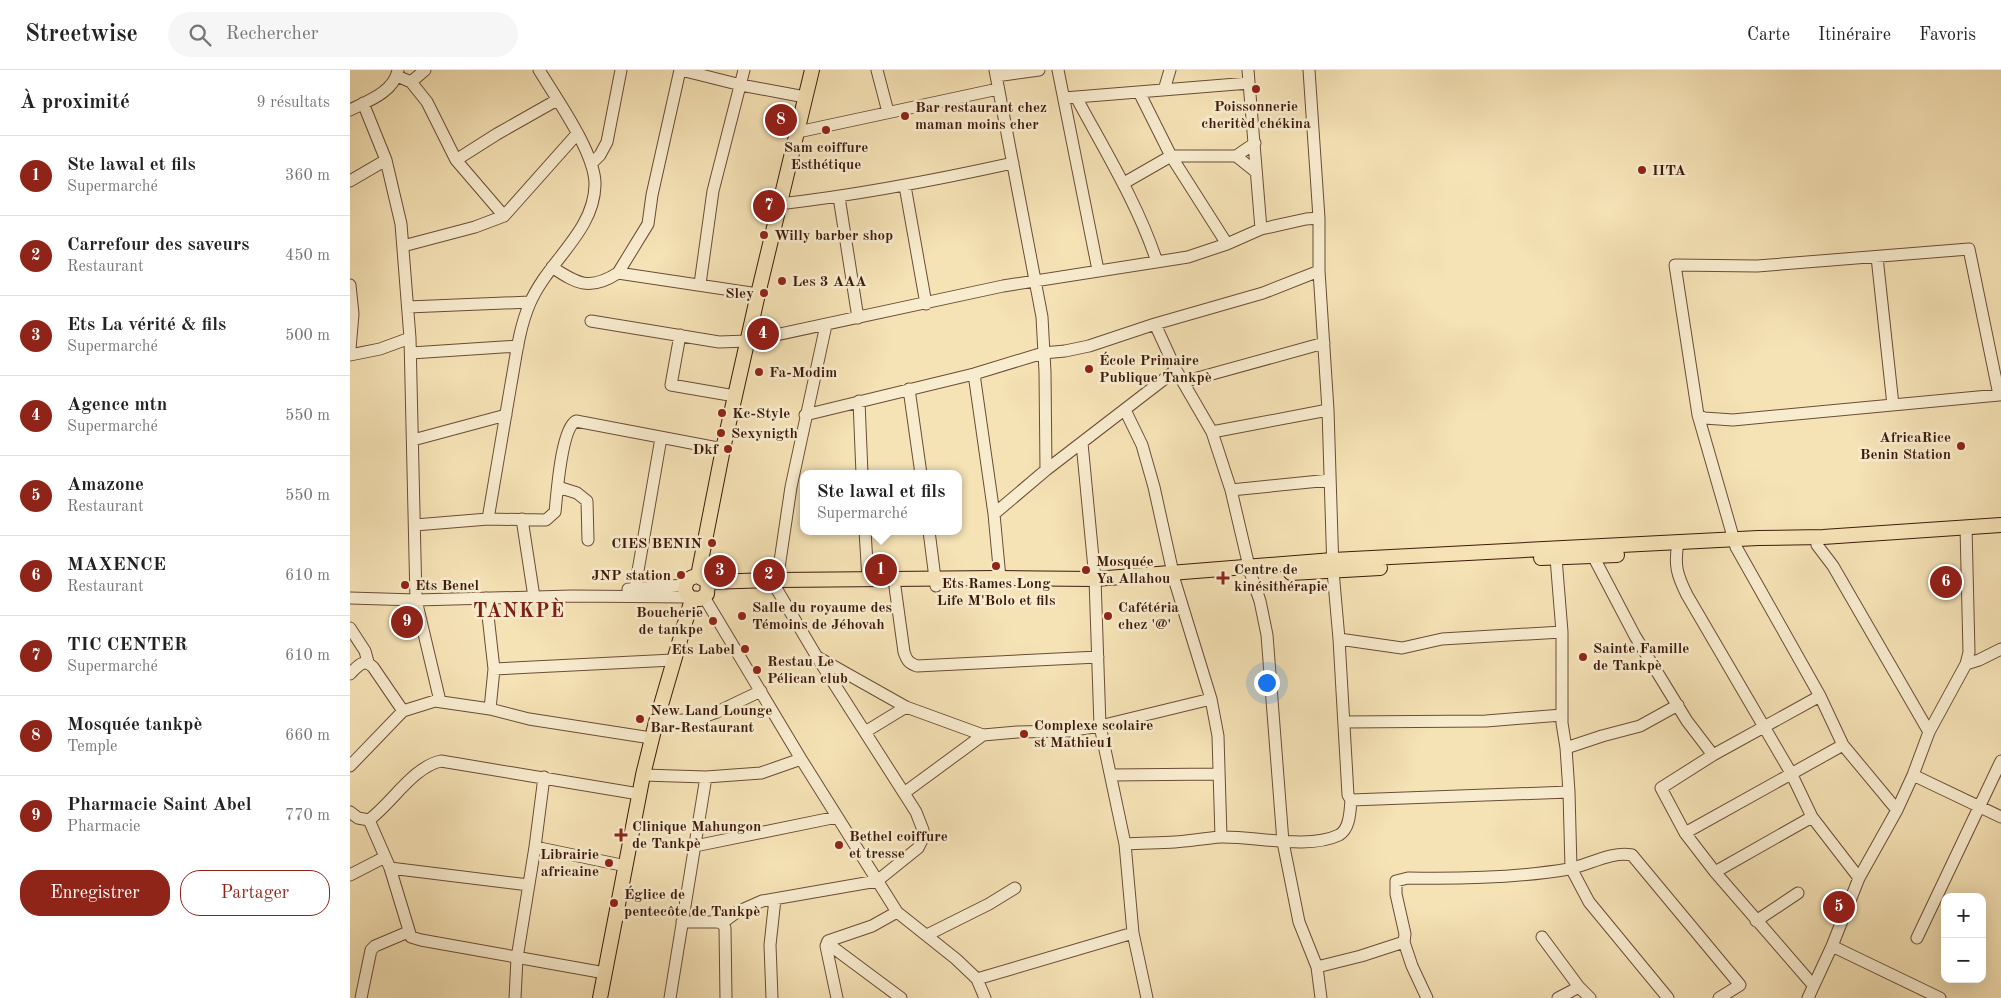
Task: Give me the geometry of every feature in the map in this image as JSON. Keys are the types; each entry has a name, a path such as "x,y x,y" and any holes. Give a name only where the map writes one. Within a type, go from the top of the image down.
{"main road":[{"path":"600,998 643,775 673,660 698,589 723,449 812,70"},
{"path":"1966,532 2001,525"},
{"path":"698,589 868,579 1003,585 1096,583 1333,566 1519,559 1558,553 1735,543 1817,541 1966,532 2001,533"},
{"path":"776,584 895,587 1000,578 1096,583"}],"street":[{"path":"411,82 425,70"},
{"path":"488,518 518,346 530,302 552,267 578,234 593,207 594,170 577,134 539,70"},
{"path":"591,164 600,156 607,142 621,70"},
{"path":"552,267 570,280 588,284 606,281 618,273 648,224 652,195 680,70 741,85 805,97"},
{"path":"700,284 713,191 744,70"},
{"path":"877,70 888,112"},
{"path":"1038,70 996,73 1042,317 1046,470"},
{"path":"1058,70 1070,97 1124,183 1148,236 1157,262"},
{"path":"1164,90 1170,70"},
{"path":"1248,70 1261,229"},
{"path":"1125,844 1176,842 1222,837 1283,842 1312,840 1339,834 1345,830 1348,823 1351,800 1348,795 1333,566 1328,410 1319,271 1319,218 1309,70"},
{"path":"350,110 385,92 398,73 411,82 427,102 456,160 504,216"},
{"path":"1070,97 1249,83"},
{"path":"798,132 998,89"},
{"path":"1139,92 1171,156 1227,244"},
{"path":"1070,97 1098,270"},
{"path":"456,160 557,100"},
{"path":"363,103 386,160 401,224 411,353 416,600 440,701"},
{"path":"403,246 475,227 504,216 577,134"},
{"path":"1124,183 1171,156 1236,156 1255,143"},
{"path":"1236,156 1256,172"},
{"path":"350,181 386,160"},
{"path":"779,204 839,197 905,186 1013,163"},
{"path":"905,186 926,304"},
{"path":"839,197 858,318"},
{"path":"591,321 719,342 748,341 1035,281 1188,257 1227,244 1261,229 1319,218"},
{"path":"1698,415 1704,418 1733,420 1999,395 1969,248 1757,266 1675,265 1688,360 1698,415 1735,543 1820,696 1843,745 1897,810"},
{"path":"1877,257 1893,405"},
{"path":"805,415 974,374 1043,353 1089,346 1154,324 1263,293 1319,271"},
{"path":"618,273 758,294"},
{"path":"350,284 352,314 350,348"},
{"path":"408,307 530,302"},
{"path":"1154,324 1176,370 1212,432 1231,490 1250,571 1260,601 1267,635 1283,842 1299,922 1317,967 1321,998"},
{"path":"682,922 722,923 751,905 877,881 918,848 924,838 924,830 920,821 904,793 817,657 776,584 791,487 805,415 826,325"},
{"path":"680,335 671,385 735,396"},
{"path":"350,355 410,338"},
{"path":"1183,382 1324,344"},
{"path":"411,353 518,346"},
{"path":"994,514 1046,470 1176,370"},
{"path":"974,374 994,514 1000,578"},
{"path":"909,389 920,470"},
{"path":"859,402 862,470"},
{"path":"1125,410 1142,445 1175,578 1211,699 1218,736 1218,774 1222,837"},
{"path":"1212,432 1328,410"},
{"path":"413,440 506,415"},
{"path":"415,525 488,518 546,520 551,517 555,512 569,428 576,421 723,449"},
{"path":"635,588 661,438"},
{"path":"1082,443 1096,583 1100,726 1125,844 1133,933 1147,998"},
{"path":"1231,490 1330,480"},
{"path":"558,487 578,493 587,501 588,540"},
{"path":"522,519 534,597"},
{"path":"1808,998 1832,946 1859,878 1897,810 1913,776 1929,732 1966,664 1969,652 1966,532"},
{"path":"865,535 868,579"},
{"path":"930,535 936,582"},
{"path":"1817,541 1834,566 1929,732"},
{"path":"1677,547 1677,576 1790,773 1812,817 1859,878"},
{"path":"1593,551 1622,614 1678,705 1702,742 1713,755"},
{"path":"1558,553 1562,632 1562,715 1569,792 1571,868 1589,902 1668,998"},
{"path":"895,587 904,652 910,664 917,666 1098,657"},
{"path":"572,596 635,588 698,589"},
{"path":"350,598 416,600 534,597 698,589"},
{"path":"698,589 800,758 897,912 927,935 977,979 985,998"},
{"path":"486,598 494,668 490,709"},
{"path":"350,628 365,651 368,662 403,711"},
{"path":"1339,639 1402,648 1442,639 1562,632"},
{"path":"1966,664 2001,649"},
{"path":"817,657 906,707 983,735 1068,731 1100,726 1211,699"},
{"path":"494,668 673,660"},
{"path":"350,674 364,662 368,662"},
{"path":"841,695 859,681"},
{"path":"656,722 697,718 717,712 761,691"},
{"path":"1813,985 1715,872 1685,833 1660,788 1713,755 1820,696"},
{"path":"350,766 403,711 435,700 490,709 529,719 652,738"},
{"path":"1566,748 1640,726 1678,705"},
{"path":"865,732 906,707"},
{"path":"1344,722 1486,721 1562,715"},
{"path":"904,793 983,735"},
{"path":"1685,833 1843,745"},
{"path":"643,775 706,777 761,773 800,758"},
{"path":"1916,938 2001,760"},
{"path":"369,820 406,784 434,762 441,761 639,794"},
{"path":"1111,775 1218,774"},
{"path":"1913,776 2001,817"},
{"path":"516,998 517,958 536,847 544,777"},
{"path":"670,998 706,777"},
{"path":"1351,800 1569,792"},
{"path":"350,812 358,818 369,820"},
{"path":"695,846 837,817"},
{"path":"1715,872 1812,817"},
{"path":"369,820 390,868 411,937 416,940 605,973"},
{"path":"536,847 626,866"},
{"path":"1427,998 1412,966 1404,942 1405,934 1396,894 1396,881 1408,878 1489,877 1571,868 1622,853 1632,855 1740,985 1719,998"},
{"path":"350,875 385,857"},
{"path":"390,868 529,884"},
{"path":"927,935 989,904 1015,888"},
{"path":"1756,921 1798,893"},
{"path":"772,998 770,946 776,899"},
{"path":"827,943 833,939 872,926 897,912"},
{"path":"722,923 725,928 726,998"},
{"path":"361,998 371,950 375,946 408,932"},
{"path":"977,979 1133,933"},
{"path":"1542,937 1579,987 1590,998"},
{"path":"1317,967 1404,942"},
{"path":"827,943 837,998"},
{"path":"827,943 901,998"},
{"path":"1832,946 1940,998"},
{"path":"1558,998 1579,987"}],"place":[{"name":"Poissonnerie cheritèd chékina","path":"1256,89"},
{"name":"Bar restaurant chez maman moins cher","path":"905,116"},
{"name":"Mosquée tankpè","path":"781,120"},
{"name":"Sam coiffure Esthétique","path":"826,130"},
{"name":"IITA","path":"1642,170"},
{"name":"TIC CENTER","path":"769,206"},
{"name":"Willy barber shop","path":"764,235"},
{"name":"Les 3 AAA","path":"782,281"},
{"name":"Sley","path":"764,293"},
{"name":"Agence mtn","path":"763,334"},
{"name":"École Primaire Publique Tankpè","path":"1089,369"},
{"name":"Fa-Modim","path":"759,372"},
{"name":"Kc-Style","path":"722,413"},
{"name":"Sexynigth","path":"721,433"},
{"name":"AfricaRice Benin Station","path":"1961,446"},
{"name":"Dkf","path":"728,449"},
{"name":"CIES BENIN","path":"712,543"},
{"name":"Ets Rames Long Life M'Bolo et fils","path":"996,566"},
{"name":"Ste lawal et fils","path":"881,570"},
{"name":"Mosquée Ya Allahou","path":"1086,570"},
{"name":"Ets La vérité & fils","path":"720,571"},
{"name":"JNP station","path":"681,575"},
{"name":"Carrefour des saveurs","path":"769,575"},
{"name":"Centre de kinésithérapie","path":"1223,578"},
{"name":"MAXENCE","path":"1946,582"},
{"name":"Ets Benel","path":"405,585"},
{"name":"Salle du royaume des Témoins de Jéhovah","path":"742,616"},
{"name":"Cafétéria chez '@'","path":"1108,616"},
{"name":"Boucherie de tankpe","path":"713,621"},
{"name":"Pharmacie Saint Abel","path":"407,622"},
{"name":"Ets Label","path":"745,649"},
{"name":"Sainte Famille de Tankpè","path":"1583,657"},
{"name":"Restau Le Pélican club","path":"757,670"},
{"name":"New Land Lounge Bar-Restaurant","path":"640,719"},
{"name":"Complexe scolaire st Mathieu1","path":"1024,734"},
{"name":"Clinique Mahungon de Tankpè","path":"621,835"},
{"name":"Bethel coiffure et tresse","path":"839,845"},
{"name":"Librairie africaine","path":"609,863"},
{"name":"Églice de pentecôte de Tankpè","path":"614,903"},
{"name":"Amazone","path":"1839,907"}],"district":[{"name":"TANKPÈ","path":"519,610"}]}
